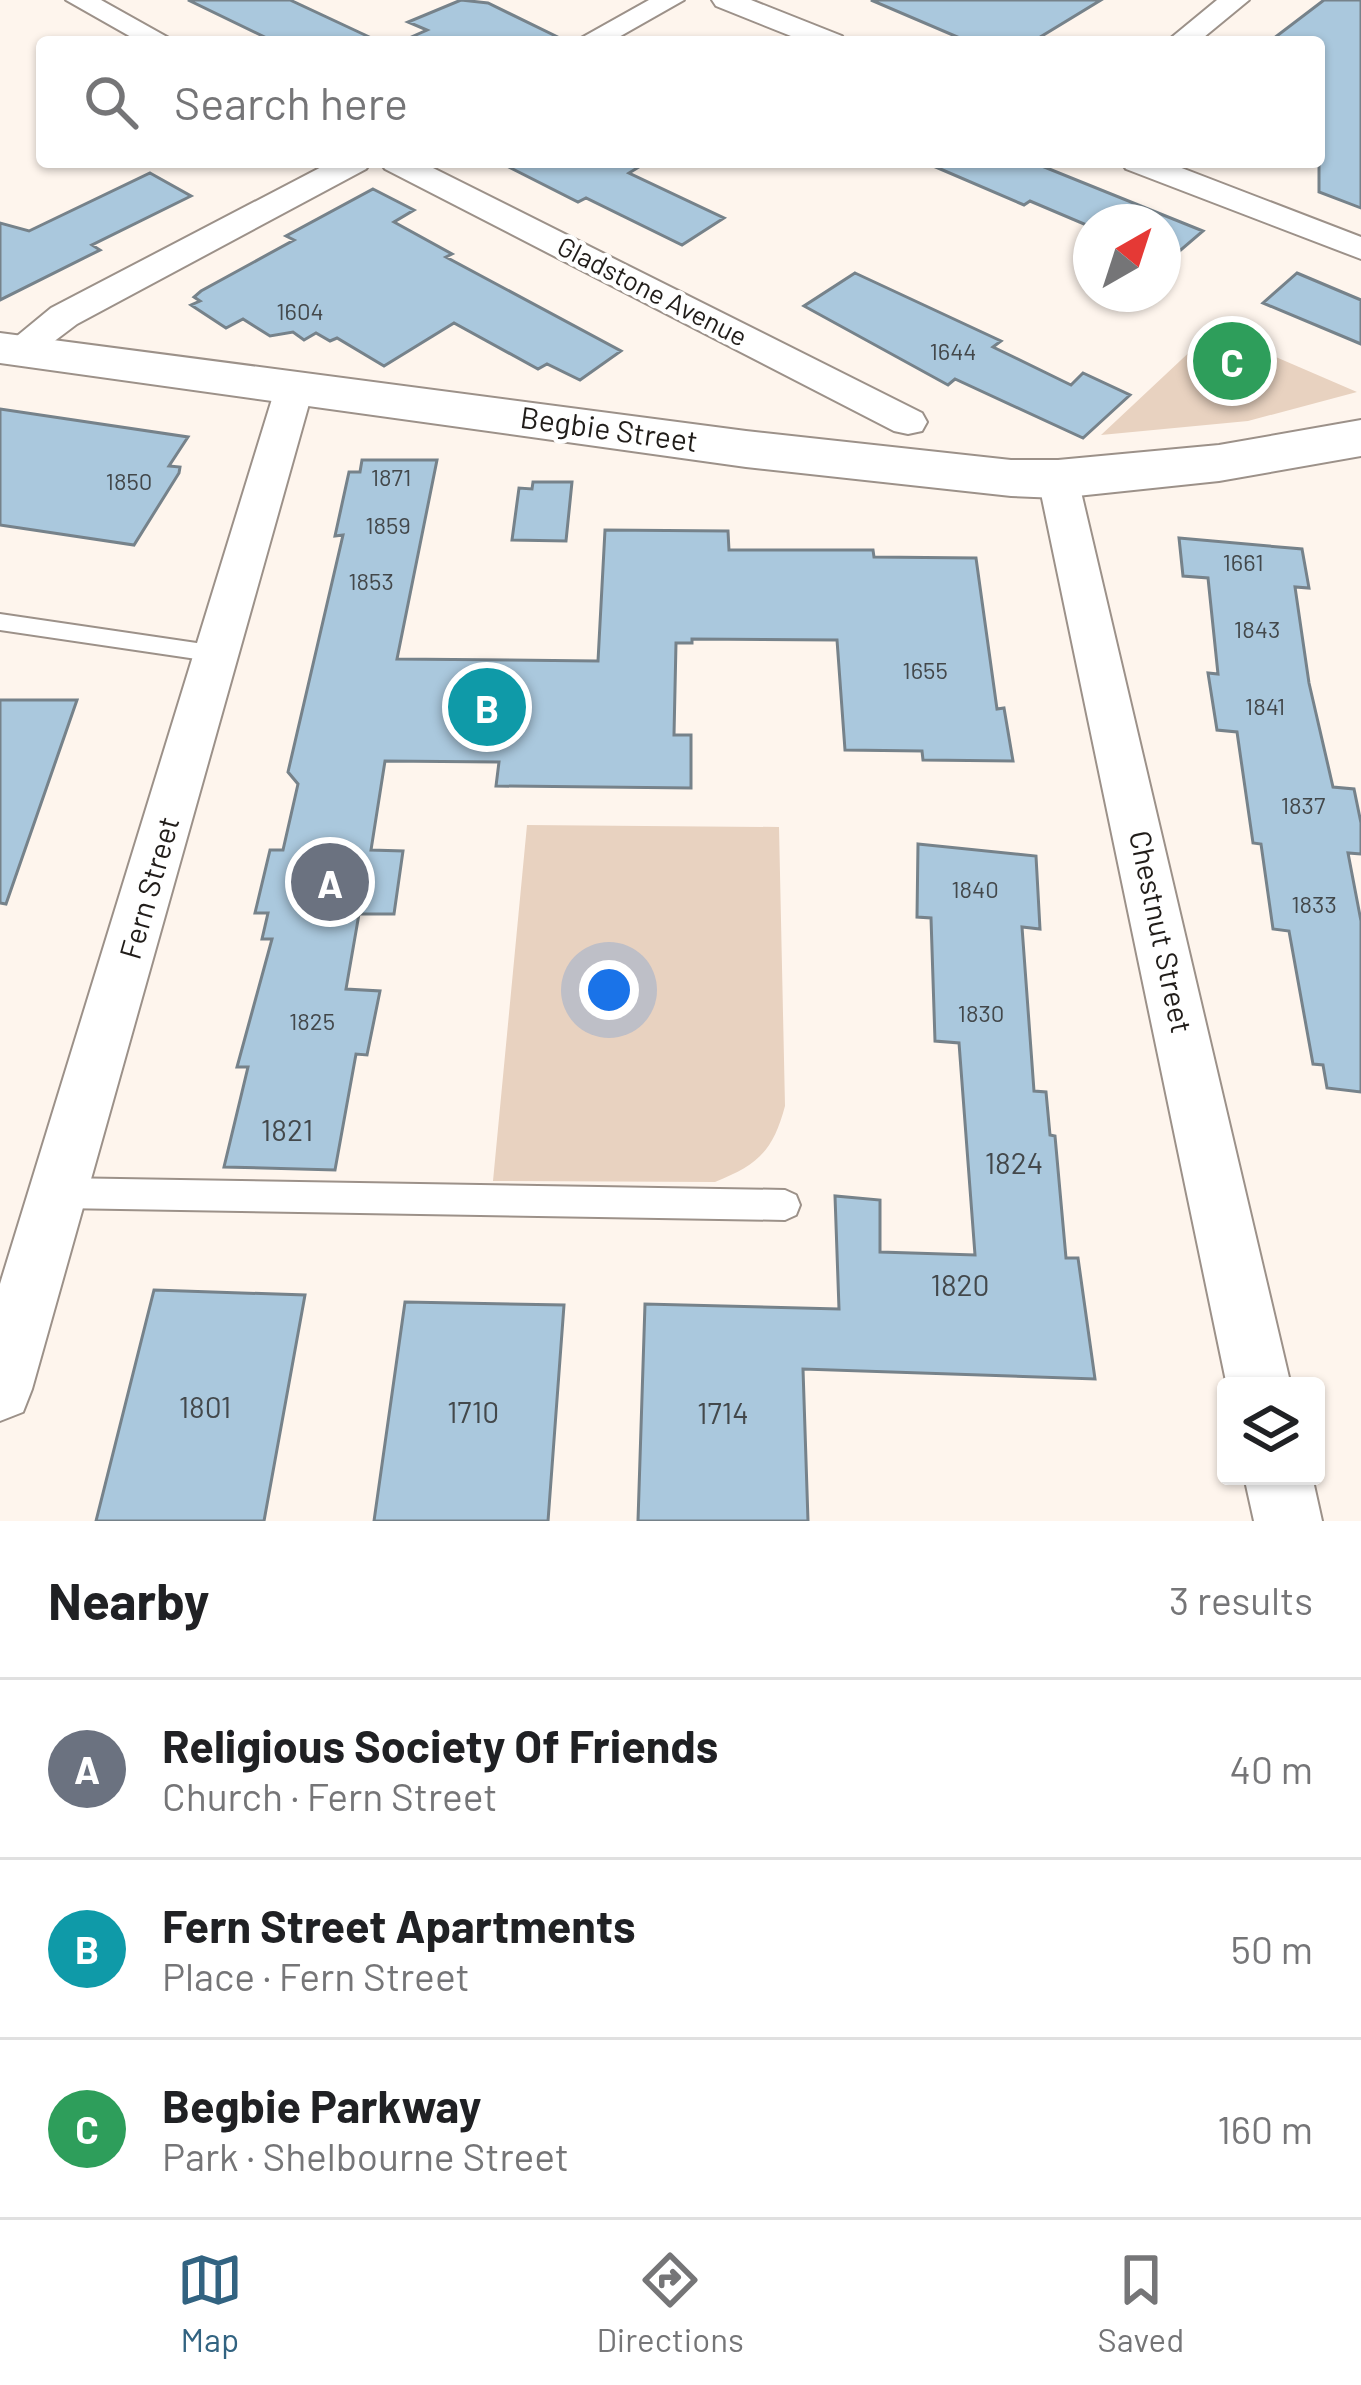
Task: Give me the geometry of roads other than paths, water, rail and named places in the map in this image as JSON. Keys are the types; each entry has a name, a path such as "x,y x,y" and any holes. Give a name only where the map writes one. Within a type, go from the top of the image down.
{"main road":[{"name":"Begbie Street","path":"9,349 746,449 1011,478 1219,463 1361,438"}],"street":[{"path":"80,0 150,36"},
{"path":"600,36 670,0"},
{"path":"726,0 817,36"},
{"path":"1188,36 1235,0"},
{"path":"9,349 344,168"},
{"name":"Gladstone Avenue","path":"408,168 908,422"},
{"path":"1152,168 1361,250"},
{"name":"Fern Street","path":"0,1389 295,386"},
{"name":"Chestnut Street","path":"1058,478 1257,1377"},
{"path":"1281,1485 1288,1521"}],"lane":[{"path":"0,622 217,654"},
{"path":"60,1193 785,1205"}],"place":[{"name":"Begbie Parkway","path":"1232,361"},
{"name":"Fern Street Apartments","path":"487,707"},
{"name":"Religious Society Of Friends","path":"330,882"}]}
